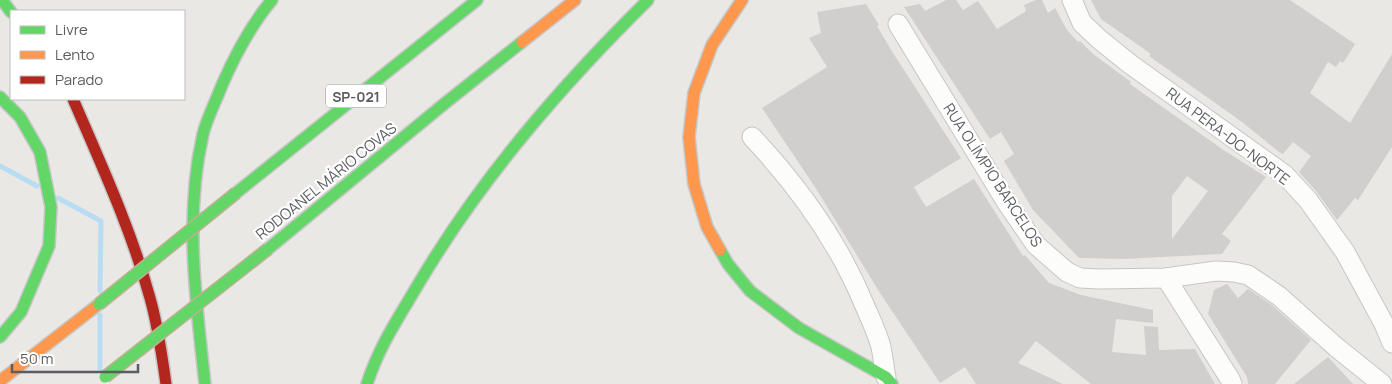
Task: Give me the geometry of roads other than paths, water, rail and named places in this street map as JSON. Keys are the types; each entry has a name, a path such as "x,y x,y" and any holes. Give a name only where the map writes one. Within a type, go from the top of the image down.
{"main road":[{"path":"2,0 10,11"},
{"path":"205,384 193,271 194,191 203,132 230,66 259,15 272,0"},
{"name":"SP-021","path":"0,381 100,304 476,0"},
{"name":"RODOANEL MÁRIO COVAS","path":"101,380 268,249 444,104 575,0"},
{"path":"367,384 377,356 432,258 481,188 538,115 604,42 648,0"},
{"path":"742,0 712,45 694,93 689,137 694,184 706,227 728,264 750,291 799,328 889,381"},
{"path":"0,97 20,117 40,152 51,207 50,246 21,312 0,337"},
{"path":"73,100 125,219 148,289 166,384"}],"street":[{"name":"RUA PERA-DO-NORTE","path":"1072,0 1082,23 1099,39 1130,64 1285,175 1308,200 1344,252 1384,324 1392,343"},
{"name":"RUA OLÍMPIO BARCELOS","path":"898,24 1008,203 1036,245 1067,272 1080,278 1166,278 1216,271 1248,275 1279,296 1382,384"},
{"path":"752,137 782,168 809,204 840,253 875,329 889,381"},
{"path":"1166,278 1232,384"}],"waterway":[{"path":"0,166 37,186"},
{"path":"58,198 101,221 100,291"},
{"path":"100,315 100,369"}]}
